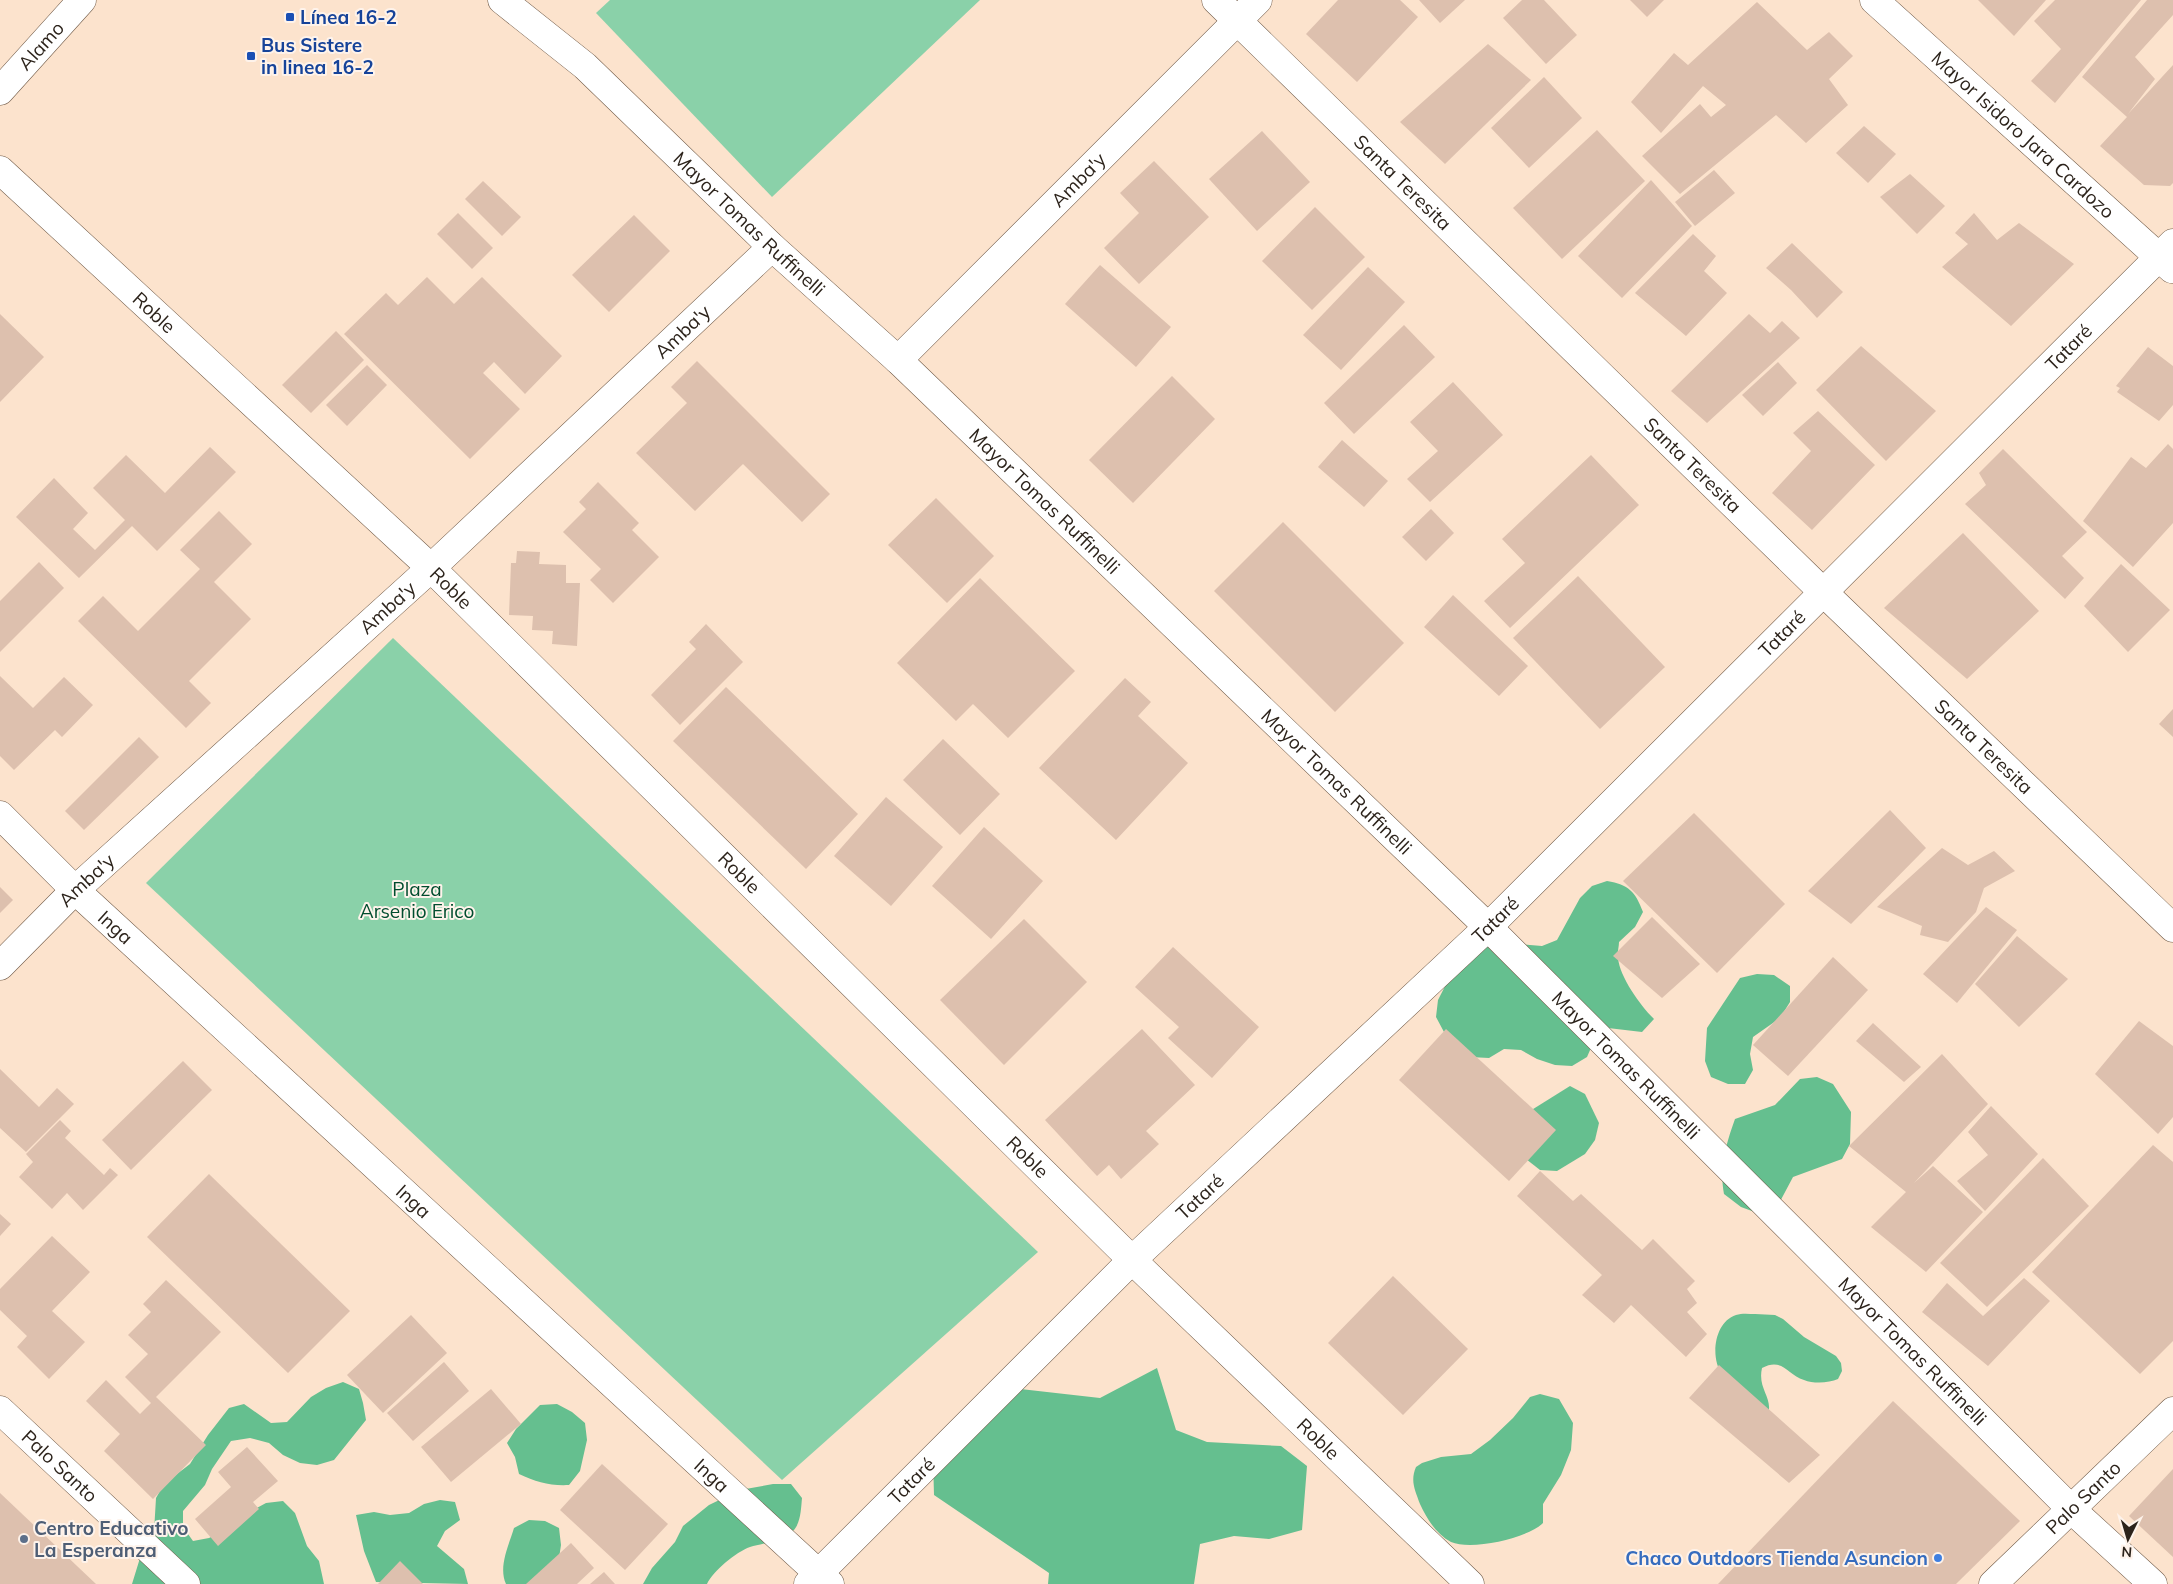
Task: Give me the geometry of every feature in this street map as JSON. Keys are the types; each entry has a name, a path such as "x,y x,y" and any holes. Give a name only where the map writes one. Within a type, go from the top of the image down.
{"street":[{"name":"Alamo","path":"0,91 82,0"},
{"name":"Mayor Tomas Ruffinelli","path":"502,0 585,66 772,247 898,360 1488,927 2072,1510 2153,1584"},
{"name":"Santa Teresita","path":"1216,0 1823,592 2173,928"},
{"name":"Amba'y","path":"898,360 1258,0"},
{"name":"Mayor Isidoro Jara Cardozo","path":"1874,0 2168,257"},
{"name":"Roble","path":"0,170 430,568 1132,1260 1470,1584"},
{"name":"Amba'y","path":"0,966 76,890 430,568 772,247"},
{"name":"Tataré","path":"819,1580 1132,1260 1488,927 1823,592 2168,257"},
{"name":"Inga","path":"0,815 76,890 819,1580"},
{"name":"Palo Santo","path":"0,1410 186,1584"},
{"name":"Palo Santo","path":"1993,1584 2173,1411"}],"green space":[{"path":"610,0 980,0 772,197 596,13"},
{"name":"Plaza Arsenio Erico","path":"393,638 1038,1252 782,1480 146,883"},
{"path":"1607,881 1630,890 1643,912 1635,927 1619,942 1618,956 1627,983 1643,1007 1654,1019 1642,1032 1608,1028 1594,1041 1587,1057 1572,1066 1555,1065 1537,1059 1521,1050 1504,1049 1489,1058 1470,1057 1444,1032 1436,1017 1438,1000 1460,957 1475,949 1492,945 1508,943 1542,946 1557,940 1580,898 1592,886"},
{"path":"1757,974 1774,975 1790,986 1790,1002 1780,1018 1753,1037 1750,1054 1753,1070 1745,1084 1728,1084 1711,1077 1705,1061 1707,1028 1740,978"},
{"path":"1817,1077 1833,1084 1851,1112 1850,1144 1842,1159 1793,1177 1777,1207 1760,1214 1741,1207 1724,1194 1722,1175 1724,1156 1735,1119 1775,1105 1800,1079"},
{"path":"1570,1086 1585,1094 1599,1123 1595,1140 1585,1154 1557,1171 1540,1170 1526,1159 1530,1111"},
{"path":"1743,1314 1775,1315 1783,1319 1804,1337 1836,1356 1841,1363 1842,1371 1838,1379 1826,1382 1812,1382 1798,1377 1780,1365 1769,1365 1762,1368 1762,1382 1769,1404 1767,1417 1737,1391 1722,1374 1718,1367 1715,1350 1719,1333 1729,1319"},
{"path":"1157,1368 1176,1430 1207,1442 1281,1446 1307,1466 1302,1530 1269,1539 1234,1536 1200,1544 1194,1584 1048,1584 1049,1573 934,1495 933,1459 1002,1387 1100,1398"},
{"path":"343,1382 359,1389 366,1420 334,1460 317,1465 300,1463 283,1455 269,1443 250,1438 231,1441 212,1469 205,1485 183,1511 183,1527 193,1541 209,1538 238,1524 251,1511 266,1503 283,1501 295,1513 307,1546 319,1561 324,1584 132,1584 144,1545 154,1532 156,1498 164,1484 190,1464 208,1435 229,1408 244,1404 271,1423 287,1422 311,1397 326,1388"},
{"path":"1540,1394 1559,1399 1573,1423 1571,1450 1561,1475 1543,1504 1543,1523 1525,1534 1499,1542 1472,1545 1451,1542 1446,1539 1432,1526 1420,1504 1413,1481 1416,1467 1441,1457 1471,1454 1490,1440 1513,1418 1530,1397"},
{"path":"557,1404 572,1412 585,1423 587,1440 580,1471 569,1485 543,1483 519,1474 515,1457 507,1443 516,1429 540,1405"},
{"path":"773,1484 791,1484 802,1498 798,1524 793,1531 778,1539 750,1547 738,1553 720,1568 707,1584 643,1584 652,1568 675,1542 683,1526 709,1505 740,1490"},
{"path":"440,1500 455,1502 460,1520 445,1531 437,1546 464,1569 468,1584 376,1582 364,1551 356,1515 374,1512 390,1515 409,1513 424,1504"},
{"path":"529,1520 545,1521 559,1528 561,1545 555,1584 506,1584 503,1570 504,1563 514,1528"}],"building":[{"path":"1338,0 1400,0 1418,17 1357,82 1306,34"},
{"path":"1419,0 1465,0 1440,23"},
{"path":"1522,0 1544,0 1577,35 1546,64 1503,18"},
{"path":"1630,0 1664,0 1647,17"},
{"path":"1978,0 2046,0 2014,36"},
{"path":"2055,0 2141,0 2055,103 2031,81 2061,49 2034,21"},
{"path":"2147,0 2173,0 2173,15 2135,57 2155,79 2128,114 2173,65 2173,183 2170,186 2144,185 2100,146 2127,117 2082,77"},
{"path":"1757,2 1807,50 1829,32 1853,56 1829,79 1848,105 1806,143 1776,115 1680,194 1642,156 1700,104 1711,117 1726,105 1703,86 1661,133 1631,102 1674,53 1688,65"},
{"path":"1488,44 1531,80 1445,164 1400,122"},
{"path":"1544,77 1582,118 1529,168 1491,128"},
{"path":"1864,126 1896,154 1868,183 1836,153"},
{"path":"1597,130 1645,181 1562,259 1513,208"},
{"path":"1262,131 1310,182 1257,231 1209,179"},
{"path":"1154,161 1209,217 1139,284 1104,248 1139,213 1120,193"},
{"path":"1714,170 1735,193 1695,226 1675,202"},
{"path":"1910,174 1945,206 1917,234 1880,197"},
{"path":"1651,180 1692,226 1622,298 1578,256"},
{"path":"483,181 521,217 502,236 465,199"},
{"path":"1315,207 1365,257 1312,310 1262,261"},
{"path":"458,213 493,248 472,269 437,234"},
{"path":"1974,213 1997,240 2019,223 2074,264 2011,326 1942,267 1968,244 1955,233"},
{"path":"634,215 670,251 609,312 572,275"},
{"path":"1693,234 1716,256 1704,271 1727,293 1686,336 1635,293"},
{"path":"1792,243 1843,292 1817,318 1791,290 1766,268"},
{"path":"1100,265 1171,327 1136,367 1065,304"},
{"path":"1368,267 1405,302 1341,370 1303,335"},
{"path":"427,277 454,304 482,277 562,356 525,394 494,362 483,373 520,409 470,459 344,334 386,293 398,305"},
{"path":"0,314 44,357 0,402"},
{"path":"1749,314 1770,333 1782,321 1800,338 1707,423 1671,391"},
{"path":"1404,325 1435,357 1354,434 1324,403"},
{"path":"336,331 364,360 311,413 282,385"},
{"path":"1861,346 1936,411 1886,461 1816,390"},
{"path":"2148,347 2173,366 2173,405 2159,421 2117,392 2120,388 2116,386"},
{"path":"697,361 830,494 802,522 743,464 695,511 636,453 687,403 671,387"},
{"path":"1778,362 1797,383 1763,416 1742,395"},
{"path":"367,365 387,385 347,426 326,405"},
{"path":"1172,376 1215,419 1133,503 1089,460"},
{"path":"1453,382 1503,435 1430,502 1407,479 1438,451 1410,422"},
{"path":"1818,411 1875,465 1812,530 1772,493 1811,451 1793,433"},
{"path":"1342,440 1388,481 1364,507 1318,467"},
{"path":"2168,444 2173,449 2173,523 2133,567 2083,521 2131,457 2146,468"},
{"path":"210,447 236,472 157,551 132,526 79,578 16,517 54,478 88,513 73,529 95,550 125,520 93,488 126,455 165,493"},
{"path":"2003,449 2087,532 2062,556 2084,578 2065,599 1965,504 1986,485 1979,473"},
{"path":"1591,455 1639,505 1510,628 1484,601 1525,563 1502,539"},
{"path":"598,482 639,523 632,530 659,557 613,603 590,580 601,569 563,532 586,509 579,502"},
{"path":"936,498 994,556 947,603 888,545"},
{"path":"1431,509 1454,533 1426,561 1402,537"},
{"path":"219,511 252,544 214,582 251,619 189,681 211,703 186,728 78,621 103,596 138,631 200,569 180,550"},
{"path":"1283,522 1404,643 1335,712 1214,591"},
{"path":"1963,533 2039,611 1967,679 1884,608"},
{"path":"517,551 540,552 539,564 566,565 566,583 580,583 577,646 552,644 553,631 532,630 533,616 509,615 511,563 516,563"},
{"path":"39,562 64,588 0,652 0,601"},
{"path":"2121,564 2170,610 2128,652 2084,606"},
{"path":"1578,576 1665,667 1600,729 1513,638"},
{"path":"980,578 1075,671 1008,738 973,704 956,721 897,663"},
{"path":"1453,595 1528,666 1499,696 1424,627"},
{"path":"706,624 743,662 680,725 651,695 696,649 689,642"},
{"path":"0,676 33,708 64,677 93,705 62,737 55,730 14,770 0,756"},
{"path":"1125,678 1151,702 1138,716 1188,763 1116,840 1039,768"},
{"path":"726,687 858,814 806,869 673,741"},
{"path":"2173,709 2173,737 2159,724"},
{"path":"139,737 159,757 84,830 65,811"},
{"path":"943,739 1000,794 960,835 903,780"},
{"path":"886,797 943,847 891,906 834,856"},
{"path":"1890,810 1926,848 1851,924 1808,891"},
{"path":"1694,813 1785,904 1717,973 1623,881"},
{"path":"984,827 1043,881 991,939 932,886"},
{"path":"1942,848 1968,865 1994,851 2015,871 1984,888 1976,912 1948,942 1920,935 1922,926 1877,907"},
{"path":"0,887 13,900 0,913"},
{"path":"1986,907 2017,930 1957,1003 1923,974"},
{"path":"1652,917 1700,964 1662,998 1613,956"},
{"path":"1024,919 1087,982 1004,1065 940,1000"},
{"path":"2017,936 2068,979 2019,1027 1975,984"},
{"path":"1173,947 1259,1027 1212,1078 1168,1038 1179,1027 1135,987"},
{"path":"1833,957 1868,990 1788,1076 1753,1045"},
{"path":"2139,1021 2173,1046 2173,1117 2158,1134 2095,1074"},
{"path":"1873,1023 1921,1067 1904,1082 1856,1041"},
{"path":"1142,1029 1195,1085 1146,1131 1159,1144 1121,1179 1109,1165 1097,1176 1045,1120"},
{"path":"1446,1029 1556,1130 1509,1181 1399,1080"},
{"path":"1942,1054 1988,1104 1914,1183 1933,1166 1983,1212 1926,1272 1871,1227 1906,1192 1849,1146"},
{"path":"183,1061 212,1090 131,1170 102,1140"},
{"path":"0,1069 39,1107 57,1088 74,1104 26,1152 0,1128"},
{"path":"1991,1106 2038,1154 1985,1211 1957,1181 1988,1155 1968,1132"},
{"path":"60,1120 71,1131 65,1138 104,1175 110,1168 118,1175 83,1210 67,1193 52,1209 19,1177 33,1162 26,1154"},
{"path":"2153,1145 2173,1162 2173,1341 2140,1374 2032,1272"},
{"path":"2043,1158 2089,1206 1987,1307 1940,1263"},
{"path":"1540,1171 1573,1201 1581,1194 1642,1250 1653,1239 1695,1281 1687,1289 1697,1303 1687,1312 1707,1334 1686,1357 1631,1305 1614,1323 1582,1295 1602,1275 1517,1196"},
{"path":"209,1174 350,1311 288,1373 147,1237"},
{"path":"0,1214 11,1224 0,1236"},
{"path":"52,1236 90,1272 52,1311 85,1342 49,1379 17,1347 27,1336 0,1310 0,1289"},
{"path":"1393,1276 1468,1349 1403,1415 1328,1343"},
{"path":"2024,1278 2050,1301 1988,1366 1922,1312 1947,1283 1983,1316"},
{"path":"166,1280 221,1332 156,1397 206,1445 153,1499 104,1451 120,1434 86,1401 106,1380 140,1414 151,1403 125,1377 148,1354 128,1335 151,1312 143,1304"},
{"path":"411,1315 447,1353 383,1413 347,1375"},
{"path":"444,1362 469,1391 413,1441 387,1413"},
{"path":"1719,1365 1820,1455 1789,1483 1689,1398"},
{"path":"491,1389 521,1424 451,1482 421,1447"},
{"path":"1893,1401 2020,1521 1956,1584 1718,1584"},
{"path":"247,1447 278,1481 253,1502 259,1509 218,1546 195,1519 231,1487 218,1472"},
{"path":"602,1464 668,1524 625,1570 560,1510"},
{"path":"2173,1469 2173,1557 2129,1516"},
{"name":"Centro Educativo La Esperanza","path":"0,1493 96,1584 0,1584"},
{"path":"571,1543 594,1568 577,1584 526,1584"},
{"path":"400,1561 423,1584 378,1584"},
{"path":"604,1572 615,1584 590,1584"}],"place":[{"name":"Línea 16-2","path":"290,17"},
{"name":"Bus Sistere in linea 16-2","path":"251,56"},
{"name":"Centro Educativo La Esperanza","path":"24,1539"},
{"name":"Chaco Outdoors Tienda Asuncion","path":"1938,1558"}]}
